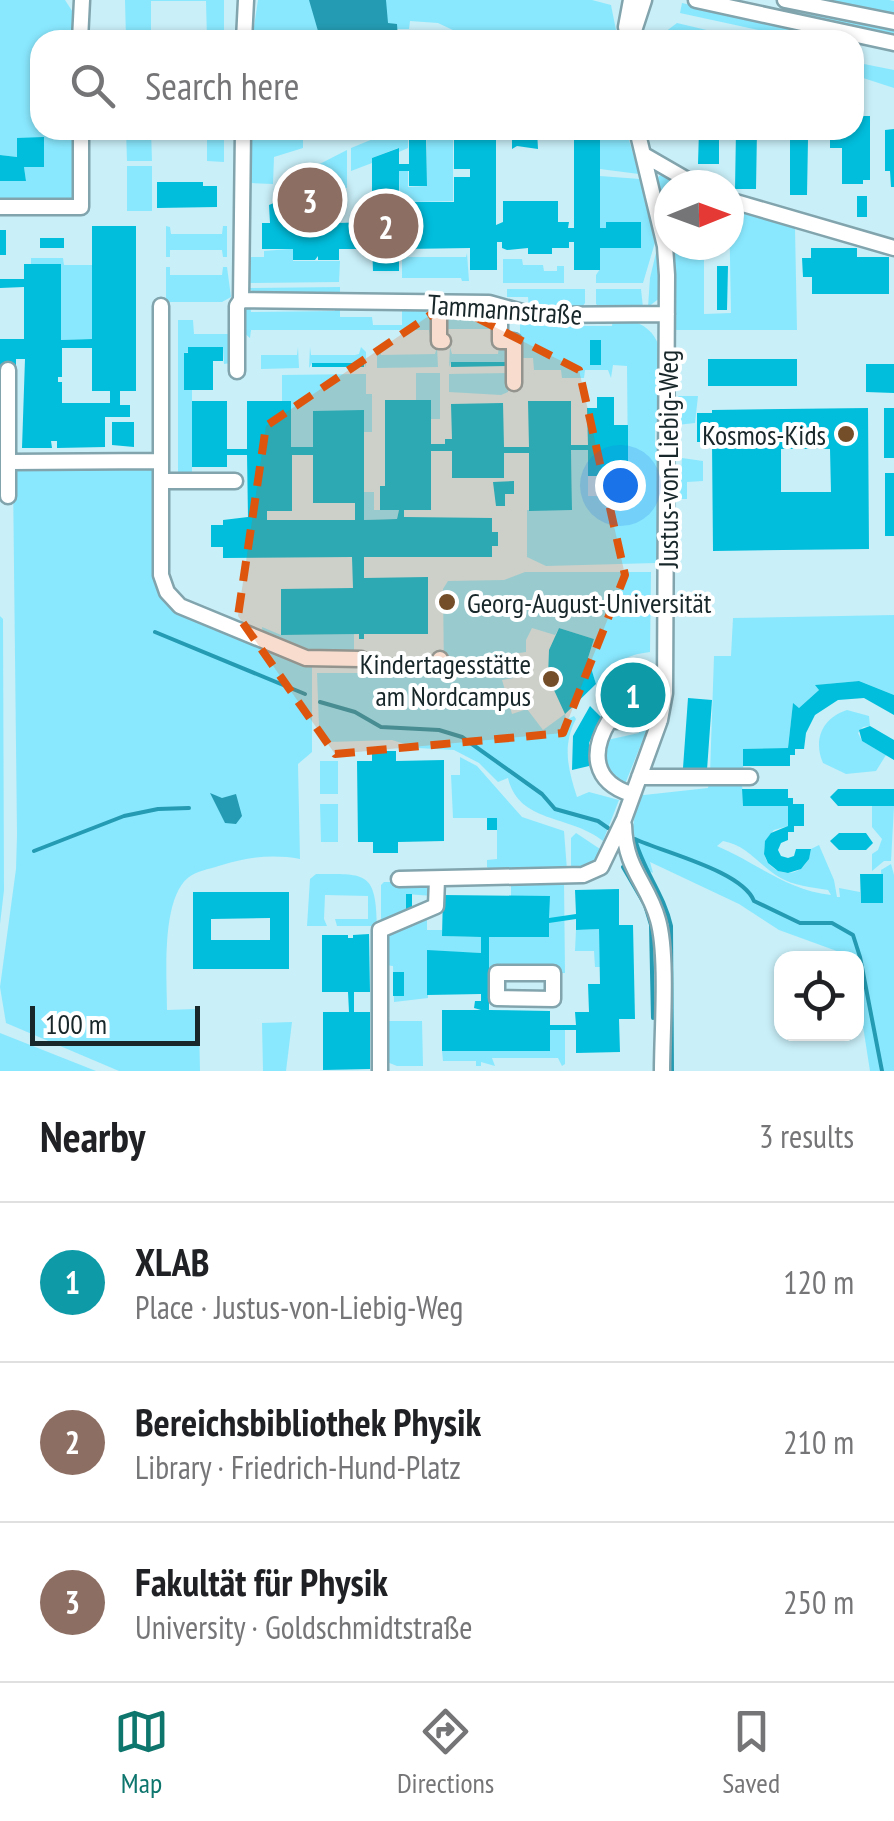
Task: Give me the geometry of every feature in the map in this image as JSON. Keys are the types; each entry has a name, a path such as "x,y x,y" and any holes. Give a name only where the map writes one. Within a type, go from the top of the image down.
{"street":[{"path":"80,30 82,0"},
{"path":"244,30 246,0"},
{"path":"627,30 631,0"},
{"path":"634,30 644,0"},
{"path":"696,0 834,30"},
{"path":"785,0 894,22"},
{"path":"864,36 894,43"},
{"path":"0,207 81,207 81,140"},
{"path":"237,371 243,140"},
{"name":"Justus-von-Liebig-Weg","path":"399,879 583,875 601,867 624,819 660,720 668,655 665,246 639,140"},
{"path":"644,155 670,170"},
{"path":"744,204 894,248"},
{"name":"Tammannstraße","path":"241,300 340,299 500,306 532,315 667,314"},
{"path":"439,303 439,341 443,342"},
{"path":"162,306 161,575 167,592 180,606 306,658 361,659 390,666 440,666 440,660"},
{"path":"500,306 500,341 514,341 514,383"},
{"path":"8,370 8,496"},
{"path":"8,462 161,462"},
{"path":"161,481 235,481"},
{"path":"631,794 610,784 596,758 597,745 608,721 660,720"},
{"path":"639,776 750,777"},
{"path":"624,819 630,862 659,923 662,1071"},
{"path":"380,1071 380,930 436,906 438,878"}],"highlighted area":[{"path":"448,303 579,370 625,575 563,733 335,754 238,616 266,426"}],"shaded area":[{"path":"0,0 65,0 76,17 76,30 30,30 30,138 17,138 17,157 0,155"},
{"path":"125,0 224,0 224,30 207,30 206,1 151,1 151,30 126,30"},
{"path":"258,0 592,0 611,5 616,30 453,30 438,23 410,21 409,29 397,29 397,25 369,30 254,30"},
{"path":"309,0 386,0 388,23 397,24 397,30 368,30 318,30"},
{"path":"722,0 894,28 894,37"},
{"path":"821,0 894,1 894,15"},
{"path":"682,3 804,30 758,30 680,13"},
{"path":"677,23 707,30 668,30"},
{"path":"864,64 894,70 894,88 864,78"},
{"path":"44,140 76,140 76,201 0,204 0,181 26,181 24,167 44,166"},
{"path":"126,140 151,140 152,161 127,161"},
{"path":"207,140 224,140 224,162 207,161"},
{"path":"251,140 303,140 303,148 274,157 273,184 251,183"},
{"path":"371,140 408,140 408,148 372,158 372,163 351,171 351,148"},
{"path":"427,140 453,140 453,201 405,202 404,224 400,224 399,171 408,171 408,187 427,186"},
{"path":"600,140 629,140 639,174 600,169"},
{"path":"347,150 347,188 341,189 341,196 339,177 307,190 300,174"},
{"path":"127,166 152,166 152,211 127,211"},
{"path":"600,176 640,179 654,232 643,283 596,283 600,242 607,248 641,247 641,222 606,222 606,228 600,228"},
{"path":"744,212 795,228 797,330 673,330 671,260 704,260 704,314 731,313 730,260 744,260"},
{"path":"166,226 171,234 222,234 223,226 227,226 227,257 223,257 222,250 170,250 170,257 166,257"},
{"path":"293,249 293,261 340,261 339,282 250,283 249,257 264,257 264,251"},
{"path":"467,253 469,281 402,278 402,257 466,257"},
{"path":"31,258 63,258 64,265 92,265 92,339 60,340 61,265 31,264"},
{"path":"503,259 543,265 544,271 557,271 557,266 564,266 564,283 503,283"},
{"path":"654,260 660,260 661,297 648,307"},
{"path":"166,267 170,267 170,275 222,275 223,267 227,267 231,297 222,302 166,302"},
{"path":"340,287 340,294 255,294 249,288"},
{"path":"507,289 585,289 585,303 581,309 529,310 528,297 507,297"},
{"path":"596,289 641,289 643,308 601,309 596,304"},
{"path":"250,304 251,312 335,311 336,304 340,304 340,317 372,317 373,325 402,325 402,308 433,308 433,337 429,330 251,330 250,338 244,333 243,307"},
{"path":"493,307 494,329 446,329 445,308"},
{"path":"538,319 539,326 569,326 570,321 581,320 582,326 612,326 613,319 633,322 648,329 656,340 663,371 662,425 655,426 655,445 662,442 663,558 656,563 546,566 527,557 527,510 572,510 571,450 588,450 588,496 605,496 605,476 628,475 627,366 613,365 611,378 608,370 585,370 584,378 562,378 561,370 534,370 533,358 520,358 520,320"},
{"path":"178,320 193,320 194,334 231,334 231,363 224,364 223,347 184,353 192,390 192,476 178,476"},
{"path":"499,346 507,351 508,366 505,362 451,362 449,367 450,347 452,354 498,354"},
{"path":"298,347 299,368 261,369 261,355 297,355"},
{"path":"310,347 311,355 355,355 361,347 366,352 366,367 364,363 312,363 309,368"},
{"path":"380,347 381,355 435,354 437,347 438,367 377,368"},
{"path":"416,373 440,373 440,419 431,419 416,400"},
{"path":"508,373 508,392 501,395 449,392 449,374"},
{"path":"366,374 366,394 372,394 372,432 364,432 363,411 314,411 313,447 291,447 291,401 282,401 282,375"},
{"path":"678,396 698,396 695,423 677,425"},
{"path":"682,458 703,461 703,481 687,482 687,499 680,499"},
{"path":"18,467 157,468 158,586 172,608 312,667 312,752 298,764 300,859 261,857 203,870 182,885 170,917 167,1010 195,1009 200,1071 119,1071 6,1023 0,987 17,835 13,477"},
{"path":"364,492 374,492 374,510 399,510 397,519 364,520"},
{"path":"525,572 651,572 650,652 619,662 596,684 588,658 594,639 559,628 555,635 532,628 526,652 512,654 513,678 502,680 512,714 527,709 543,730 565,714 566,720 574,716 576,719 568,758 577,797 589,792 619,800 603,841 590,832 534,811 514,793 508,778 498,782 479,763 454,750 418,748 392,740 329,742 319,727 317,673 386,673 392,677 396,673 444,672 443,589 448,581 504,580"},
{"path":"894,615 894,695 859,681 816,685 819,690 799,708 793,704 788,748 744,749 743,773 710,774 714,656 731,656 733,618"},
{"path":"0,616 4,890 0,924"},
{"path":"262,627 281,635 354,634 354,650 306,654 263,635"},
{"path":"847,710 869,716 870,726 858,733 862,741 886,755 876,771 846,774 823,763 819,746 822,731 831,718"},
{"path":"648,727 623,789 605,767 607,740"},
{"path":"460,757 477,766 522,817 564,831 567,870 487,867 487,860 497,859 497,818 453,818 451,775 460,775"},
{"path":"320,761 338,761 338,794 320,794"},
{"path":"742,781 743,806 788,806 788,826 774,830 766,843 764,854 769,864 787,873 797,871 806,863 811,849 819,845 837,897 839,888 860,892 861,903 882,903 881,870 891,864 894,1071 870,1071 864,1033 864,951 837,951 779,930 739,904 650,862 653,873 640,867 632,834 638,792 644,795 708,788 709,782","holes":["723,841 746,851 785,880 828,890 831,895 786,882 717,846"]},
{"path":"210,793 222,798 236,794 242,816 236,824 225,823"},
{"path":"320,804 338,804 338,842 321,842"},
{"path":"872,806 894,806 891,861 884,861 872,871 872,854 882,839 872,827"},
{"path":"576,833 603,851 590,866 571,870 571,838"},
{"path":"316,874 346,874 365,879 374,895 377,926 337,926 335,919 368,919 368,896 325,895 327,926 307,926 310,879"},
{"path":"511,881 564,881 565,973 489,973 489,937 549,936 549,896 511,896"},
{"path":"384,882 428,882 433,896 406,894 410,913 381,924"},
{"path":"427,920 427,930 442,930 443,936 481,937 481,953 428,951 428,998 394,1002 393,966 385,965 387,934"},
{"path":"599,929 600,967 595,967 594,951 575,951 576,930"},
{"path":"385,1021 422,1021 423,1066 387,1062"},
{"path":"292,1022 286,1071 263,1071 262,1023"},
{"path":"550,1030 565,1030 562,1066 558,1058 492,1058 495,1066 481,1062 481,1066 476,1066 476,1061 443,1061 442,1051 549,1051"},
{"path":"0,1033 96,1071 0,1071"}],"building":[{"path":"864,116 870,116 870,180 842,184 842,148 830,148 830,140 864,140"},
{"path":"894,129 891,187 890,171 885,171 885,130"},
{"path":"17,138 44,140 44,167 24,167 26,181 0,181 0,155 17,157"},
{"path":"409,140 426,140 427,186 409,186 409,171 399,171 399,225 405,225 405,202 454,202 454,177 470,177 470,169 454,169 454,140 496,140 496,225 503,222 503,201 558,201 558,222 569,222 568,228 574,228 574,140 600,140 600,228 606,228 606,222 641,222 641,248 600,248 600,270 574,270 574,242 569,242 569,248 552,248 552,254 528,254 528,248 507,250 502,248 502,242 497,242 497,270 470,270 470,248 405,249 405,242 399,242 399,271 373,271 372,242 367,242 367,249 339,249 339,260 318,260 318,256 315,260 293,260 293,249 262,249 262,223 270,223 269,205 298,193 301,196 301,192 339,176 339,223 367,222 367,229 372,229 372,158 399,148 399,164 409,164"},
{"path":"512,140 538,140 538,149 512,149"},
{"path":"699,140 719,140 719,164 698,164"},
{"path":"736,140 757,140 756,189 744,189 744,170 735,170"},
{"path":"790,140 808,140 807,195 790,195"},
{"path":"157,182 203,182 203,186 217,186 217,207 157,208"},
{"path":"857,196 867,196 867,217 857,217"},
{"path":"92,226 136,226 136,391 120,391 120,405 130,405 130,417 105,417 105,447 57,448 57,441 51,441 52,448 22,448 25,359 16,359 16,370 0,370 0,339 24,339 24,287 0,288 0,279 24,279 24,264 61,264 61,340 92,339","holes":["62,348 92,348 92,391 110,391 110,403 62,403 62,382 58,382 58,377 62,377"]},
{"path":"0,230 6,230 6,255 0,255"},
{"path":"40,238 64,238 64,248 40,248"},
{"path":"811,248 857,248 857,257 889,257 889,294 812,294 812,277 803,277 802,258 811,258"},
{"path":"717,266 728,266 727,310 717,310"},
{"path":"590,340 601,340 601,365 590,365"},
{"path":"188,347 223,347 223,361 213,361 213,390 184,390 184,353 188,353"},
{"path":"708,359 797,359 797,386 708,386"},
{"path":"451,362 506,362 506,366 451,367"},
{"path":"312,363 364,363 364,367 312,367"},
{"path":"866,364 894,364 894,393 866,392"},
{"path":"597,397 614,397 614,425 628,425 628,476 588,476 588,450 571,450 572,510 529,511 529,453 504,453 504,478 452,478 452,451 431,451 431,510 404,510 404,517 492,518 498,546 492,546 492,557 364,557 364,578 428,577 428,634 364,634 364,639 359,639 359,634 281,635 281,589 353,588 352,557 223,558 223,547 211,547 211,525 248,517 247,455 227,455 227,467 192,467 192,401 227,401 227,449 247,449 247,401 291,401 291,447 313,447 313,411 364,410 364,520 397,519 399,510 380,510 380,486 385,486 385,400 431,400 431,444 445,444 445,439 452,439 451,404 503,403 504,447 529,447 528,401 571,401 571,445 588,445 587,408 597,408","holes":["292,455 313,455 313,503 355,503 355,520 267,520 267,511 292,511"]},
{"path":"868,408 869,549 713,551 712,442 697,442 697,413","holes":["781,449 830,449 831,492 781,492"]},
{"path":"884,408 894,408 894,458 884,458"},
{"path":"112,422 134,422 134,447 112,445"},
{"path":"885,473 894,473 894,536 885,536"},
{"path":"514,481 514,494 505,494 505,506 496,506 493,482"},
{"path":"559,628 594,639 588,658 596,684 565,714 548,677 549,650"},
{"path":"612,673 654,673 655,717 612,717"},
{"path":"859,681 894,695 894,715 864,698 838,700 815,715 806,733 804,749 795,749 795,755 790,755 790,766 743,766 743,749 788,748 793,703 799,708 819,690 815,685"},
{"path":"688,698 712,700 707,770 683,768"},
{"path":"590,706 601,717 589,743 589,766 572,770 573,736"},
{"path":"870,726 894,740 894,760 862,741 859,730"},
{"path":"372,751 396,751 396,761 444,760 444,841 398,842 398,853 373,853 373,842 358,842 357,761 372,761"},
{"path":"742,789 788,789 793,804 804,804 804,826 794,826 794,832 788,832 788,840 778,850 788,858 794,856 796,849 811,849 801,869 778,871 764,854 765,841 771,833 788,826 788,806 743,806"},
{"path":"838,789 894,789 894,806 838,806 830,797"},
{"path":"487,818 497,818 497,830 487,830"},
{"path":"839,833 866,833 873,843 866,850 839,850 830,841"},
{"path":"860,874 883,874 883,903 861,903"},
{"path":"619,889 619,925 633,925 635,1019 619,1019 620,1052 576,1053 576,1030 550,1030 550,1051 442,1051 442,1010 481,1010 474,1008 475,1001 481,1001 481,994 427,995 427,950 481,953 481,937 442,936 443,895 550,896 549,918 576,914 575,890","holes":["576,919 576,930 599,929 600,984 588,984 589,1012 575,1012 576,1025 550,1025 550,1011 489,1010 489,989 497,989 497,984 489,984 489,937 549,937 549,923"]},
{"path":"193,892 289,892 289,969 193,969","holes":["270,918 270,940 211,940 211,919"]},
{"path":"406,894 412,894 412,909 406,909"},
{"path":"369,934 370,992 354,992 354,1012 370,1012 370,1069 323,1070 323,1012 349,1012 348,992 322,992 322,935 353,938"},
{"path":"393,972 404,972 404,996 393,996"}],"waterway":[{"path":"155,632 305,694"},
{"path":"320,702 355,712 381,727 439,730 462,737 542,794 555,809 598,821 608,828"},
{"path":"34,851 124,816 189,808"},
{"path":"635,839 719,872 747,890 754,901 800,923 832,923 853,935 882,1071"},
{"path":"635,839 671,926 672,1071"},
{"path":"623,867 645,905 651,925 653,1018"}],"place":[{"name":"Fakultät für Physik","path":"310,200"},
{"name":"Bereichsbibliothek Physik","path":"386,226"},
{"name":"Kosmos-Kids","path":"846,434"},
{"name":"Georg-August-Universität","path":"447,602"},
{"name":"Kindertagesstätte am Nordcampus","path":"551,679"},
{"name":"XLAB","path":"633,695"}]}
